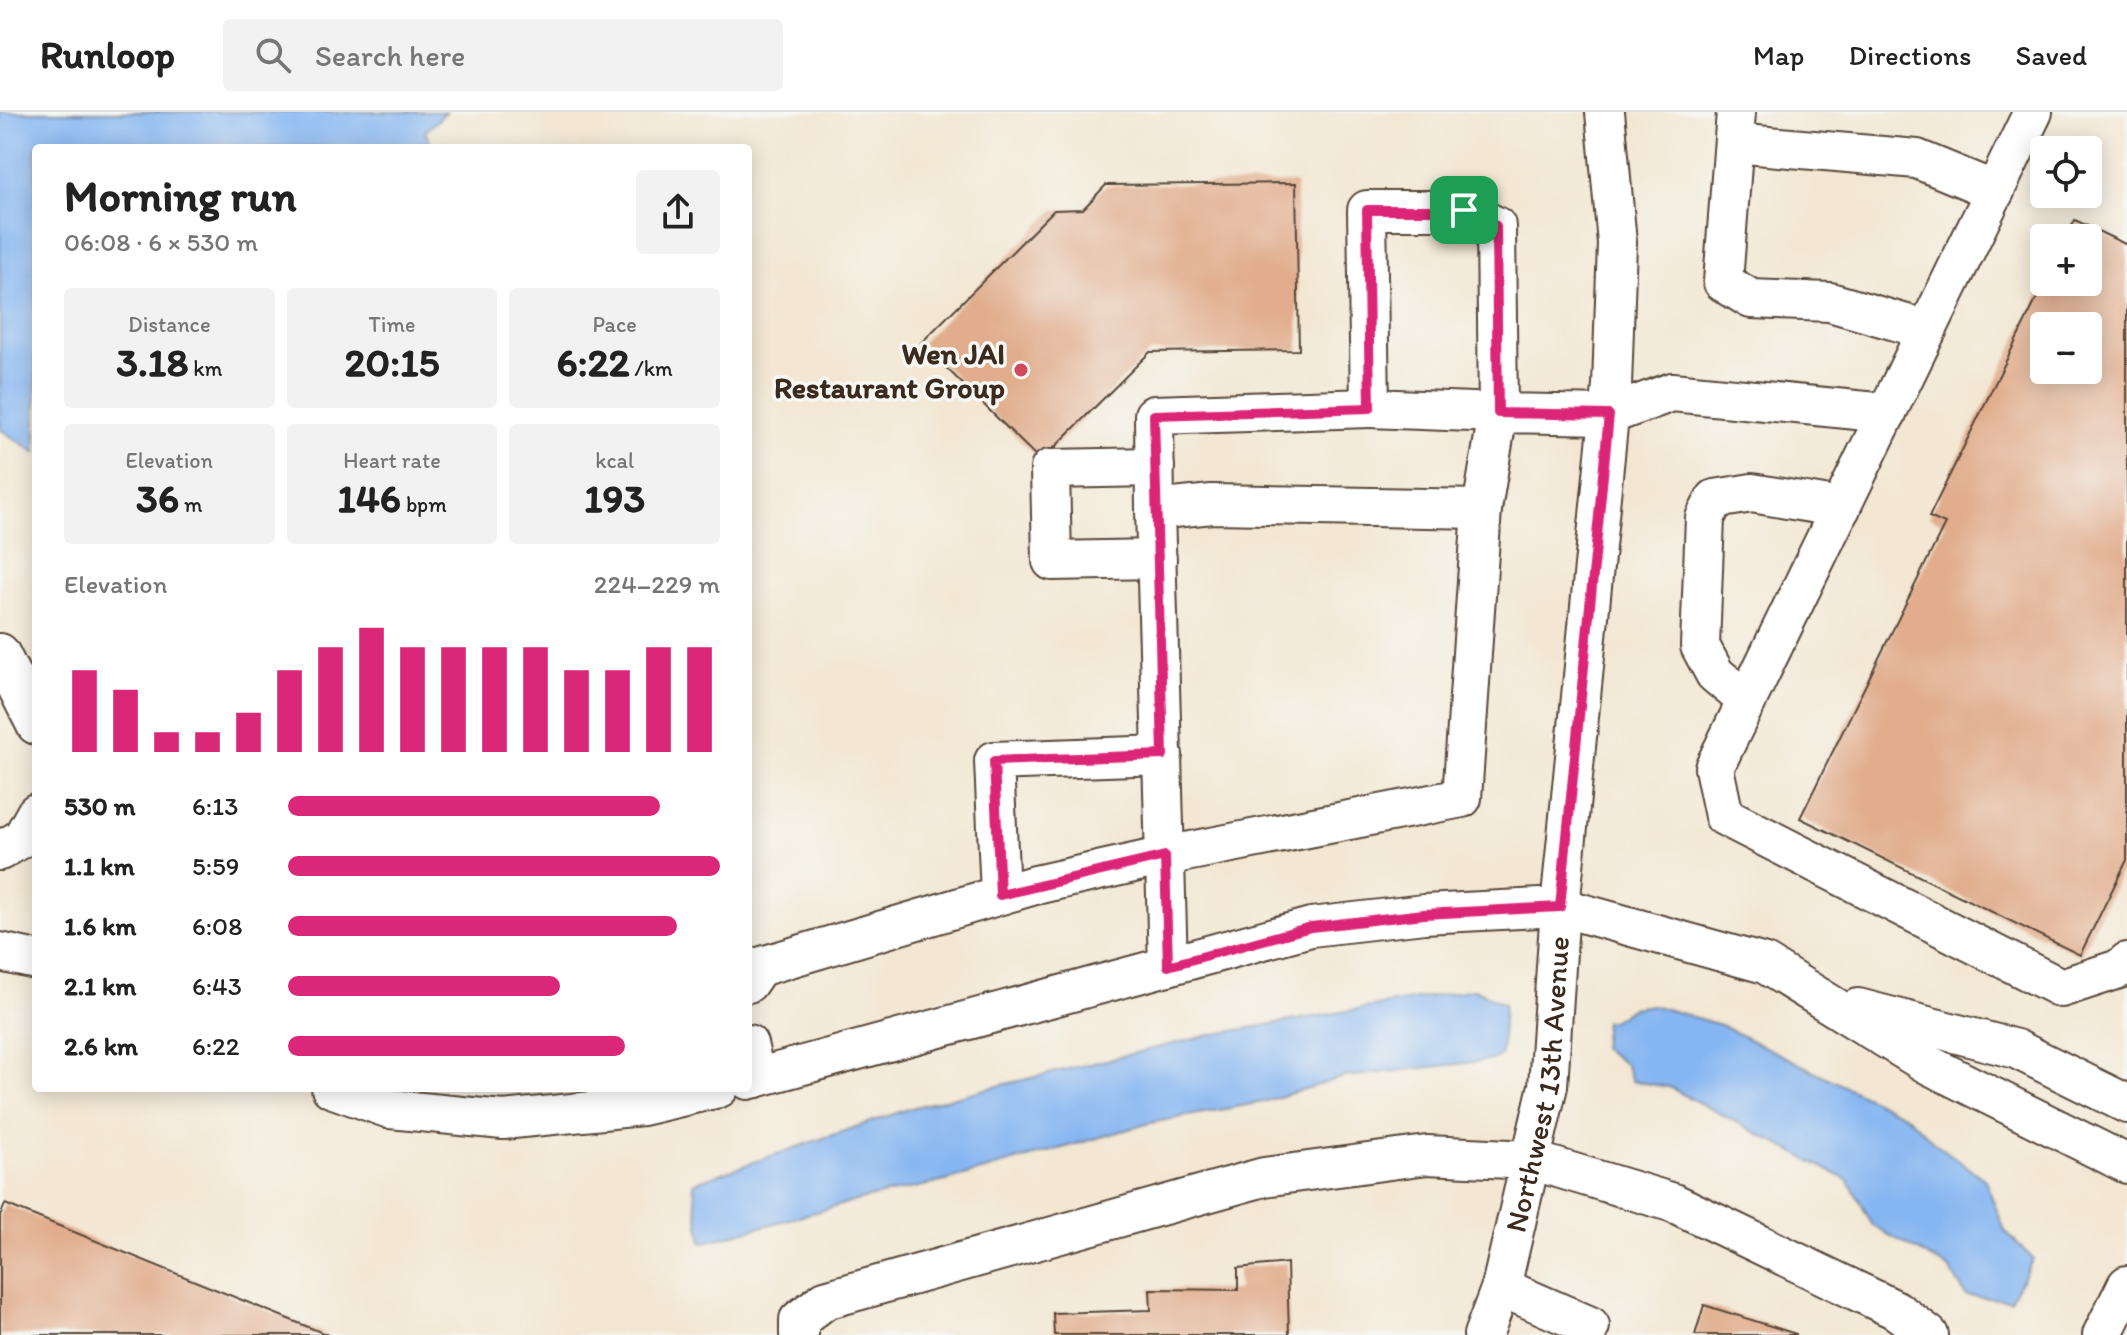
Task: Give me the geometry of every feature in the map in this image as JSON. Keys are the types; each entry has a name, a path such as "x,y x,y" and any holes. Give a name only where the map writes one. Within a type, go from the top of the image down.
{"street":[{"name":"Northwest 13th Avenue","path":"1483,1335 1501,1287 1548,1086 1560,907 1609,415 1617,243 1605,112"},
{"path":"2033,112 1714,768 1724,816 2061,988 2119,969 2127,962"},
{"path":"1927,330 1830,302 1751,299 1723,282 1735,128 1917,159 1995,191"},
{"path":"752,977 759,967 1000,895 1165,856 1462,798 1482,509 1498,413 1496,226 1464,210 1367,210 1370,408"},
{"path":"1168,966 1154,415 1370,408 1609,415 1672,392 1887,413"},
{"path":"1155,467 1050,469 1052,561 1157,559"},
{"path":"1747,701 1715,674 1700,646 1705,518 1715,499 1752,493 1841,508"},
{"path":"1155,510 1212,504 1482,509"},
{"path":"0,653 32,717"},
{"path":"1000,895 994,761 1163,755"},
{"path":"0,851 22,838 32,820"},
{"path":"752,1067 1168,966 1311,927 1424,914 1560,907 1765,964 1927,1064 2127,1164"},
{"path":"0,952 32,959"},
{"path":"1820,998 2016,1049 2127,1104"},
{"path":"342,1092 390,1109 503,1120 683,1092"},
{"path":"799,1335 799,1320 825,1300 1264,1177 1427,1155 1531,1160 1674,1203 1896,1310 1929,1335"},
{"path":"2102,1335 2127,1285"},
{"path":"1501,1287 1590,1326 1586,1335"}],"water":[{"path":"0,112 446,112 425,132 431,144 32,144 32,450 0,429"},
{"path":"1474,989 1504,1004 1501,1055 1492,1060 1344,1077 1263,1102 1150,1123 946,1181 863,1199 702,1243 693,1183 911,1108 1210,1035"},
{"path":"1652,1005 1720,1025 1908,1117 1935,1143 1985,1180 2005,1231 2033,1259 2010,1300 1966,1296 1949,1268 1873,1226 1849,1181 1669,1087 1632,1081 1625,1064 1602,1048 1605,1021 1612,1021 1631,1008"}],"building":[{"path":"1296,183 1299,350 1150,352 1041,461 921,343 1054,210 1083,209 1106,185"},
{"path":"2102,233 2127,245 2127,860 2080,955 1800,818 1945,524 1929,517 2030,312 2030,384 2102,384 2102,312 2030,312 2038,296 2102,296"},
{"path":"5,1204 328,1335 0,1335 0,1216"},
{"path":"1287,1263 1289,1335 1054,1335 1053,1313 1151,1310 1150,1289 1238,1290 1238,1268"},
{"path":"1704,1305 1796,1334 1796,1335 1695,1335"}],"place":[{"name":"Wen JAI Restaurant Group","path":"1021,370"}],"route":[{"path":"1367,210 1464,210 1496,226 1498,413 1609,415 1560,907 1424,914 1311,927 1168,966 1165,856 1000,895 994,761 1163,755 1154,415 1370,408 1367,210"}]}
